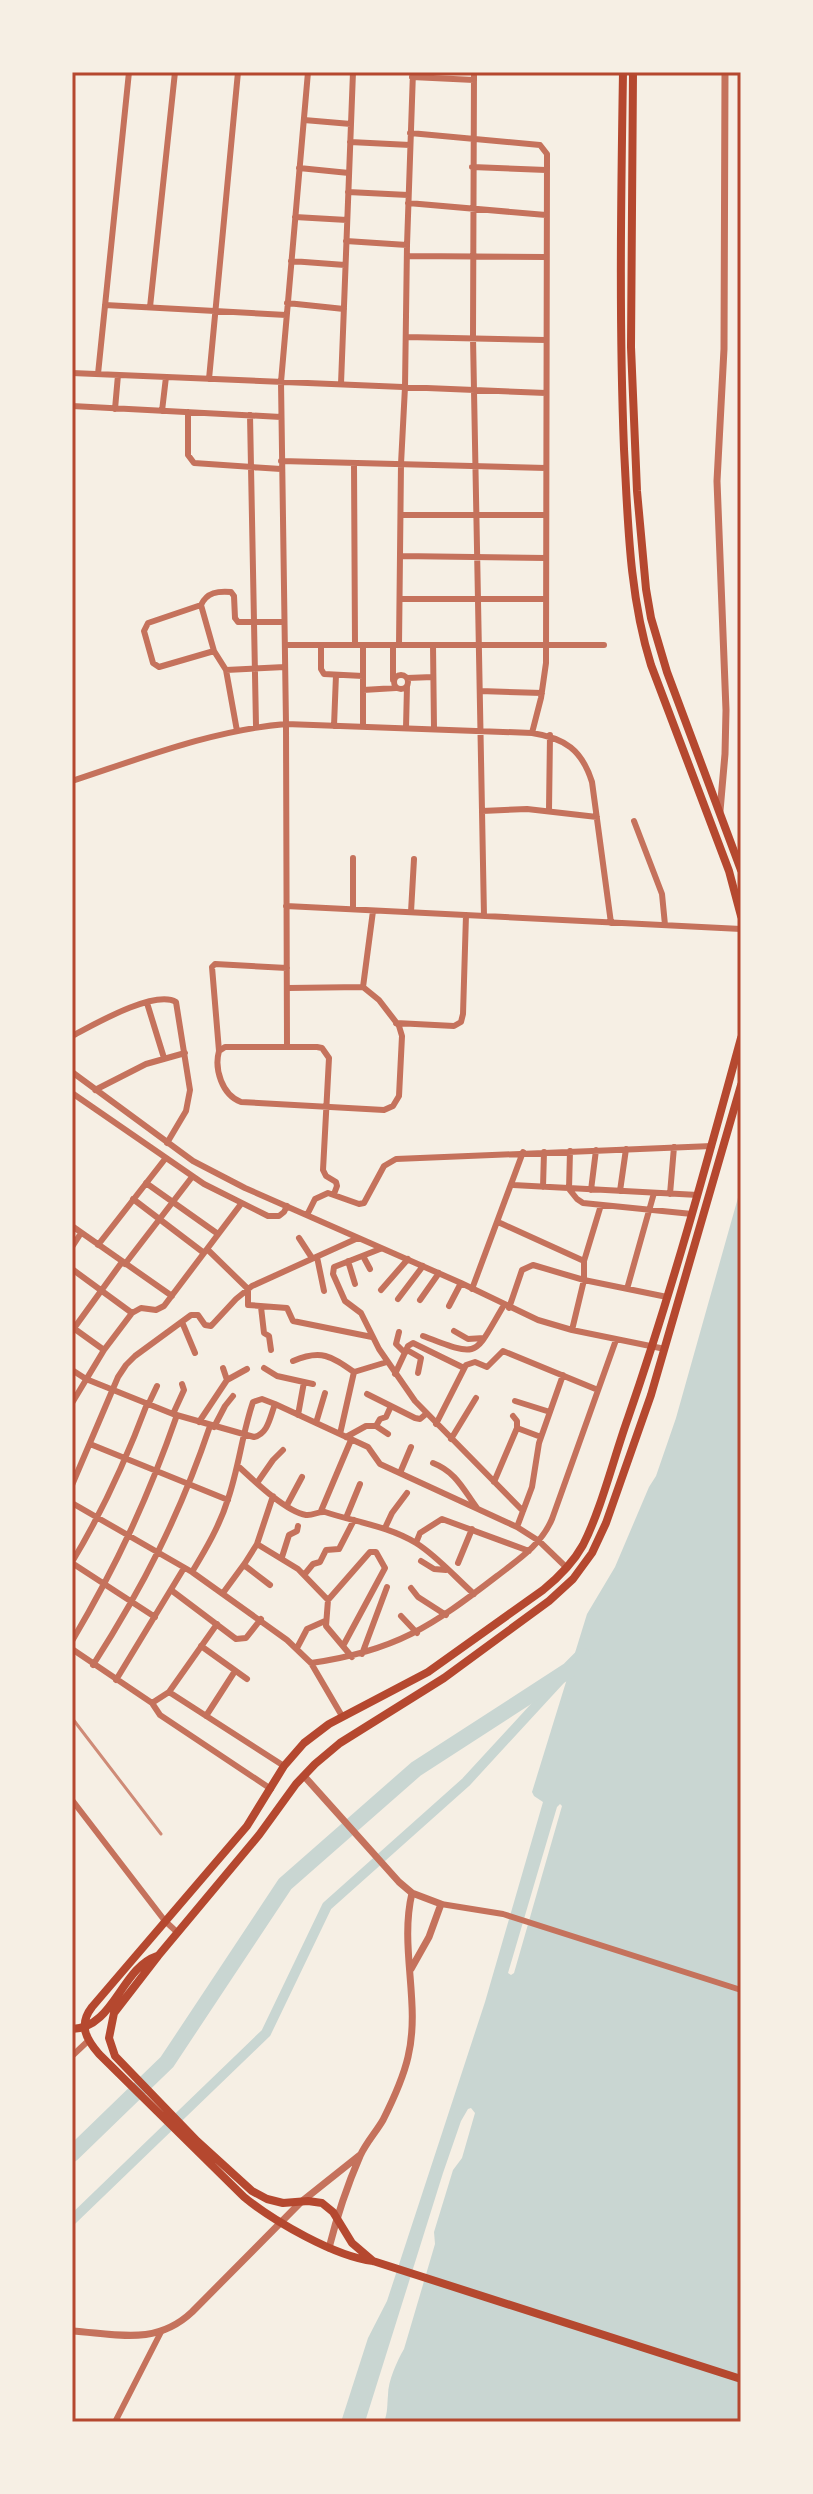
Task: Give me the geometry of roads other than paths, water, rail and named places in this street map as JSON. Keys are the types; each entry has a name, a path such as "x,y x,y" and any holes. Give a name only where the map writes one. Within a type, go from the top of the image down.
{"main road":[{"path":"623,72 623,404 631,563 645,644 729,871 741,916"},
{"path":"633,72 631,347 642,561 651,618 664,662 741,870"},
{"path":"623,404 633,403"},
{"path":"626,492 637,491"},
{"path":"669,713 681,709"},
{"path":"373,2261 352,2243 333,2212 322,2203 283,2203 259,2195 194,2144 88,2041 84,2028 88,2012 247,1826 284,1766 304,1743 342,1716 439,1665 543,1590 567,1568 588,1533 651,1346 698,1195 741,1038"},
{"path":"741,1085 651,1395 603,1531 592,1553 573,1579 549,1601 444,1678 340,1743 304,1776 114,2013 109,2038 115,2056 244,2197 329,2248 345,2256 373,2261 741,2379"},
{"path":"72,2029 84,2028 98,2019 145,1962 158,1956"}],"street":[{"path":"98,374 129,72"},
{"path":"150,307 175,72"},
{"path":"209,379 238,72 227,72"},
{"path":"287,1047 281,382 308,72"},
{"path":"341,384 353,72"},
{"path":"720,811 726,710 717,481 724,349 725,72"},
{"path":"396,688 393,680 400,599 412,75 474,76 472,257 484,916"},
{"path":"304,120 351,124"},
{"path":"410,133 540,145 546,151 546,645 542,693 532,733"},
{"path":"350,142 410,145"},
{"path":"472,167 546,170"},
{"path":"299,168 349,173"},
{"path":"348,192 472,209 546,215"},
{"path":"295,217 347,220"},
{"path":"346,241 407,245"},
{"path":"407,256 545,257"},
{"path":"291,261 345,265"},
{"path":"287,303 344,309"},
{"path":"105,305 286,315"},
{"path":"406,337 546,340"},
{"path":"72,373 546,393"},
{"path":"115,409 118,375"},
{"path":"162,411 166,377"},
{"path":"72,406 281,417"},
{"path":"188,412 188,455 194,463 251,467 354,463 546,468"},
{"path":"250,415 256,726"},
{"path":"354,463 355,645"},
{"path":"401,515 546,515"},
{"path":"400,556 546,558"},
{"path":"214,651 159,667 153,663 144,631 148,623 201,605 209,594 231,592 235,599 237,621 284,622"},
{"path":"400,599 546,599"},
{"path":"201,605 214,651 226,670 237,731"},
{"path":"285,645 604,645"},
{"path":"321,645 321,669 327,675 363,676"},
{"path":"363,645 363,727"},
{"path":"433,645 434,729"},
{"path":"226,670 285,667"},
{"path":"393,680 399,674 407,678 433,677"},
{"path":"334,726 336,675"},
{"path":"406,728 407,678"},
{"path":"363,690 402,689 407,686"},
{"path":"480,691 542,693"},
{"path":"72,781 199,740 256,726 286,724 550,735 570,746 588,769 611,923"},
{"path":"549,810 550,735"},
{"path":"482,811 549,810 597,817"},
{"path":"634,821 662,894 665,925"},
{"path":"353,858 353,909"},
{"path":"411,912 414,859"},
{"path":"286,906 741,929"},
{"path":"363,987 373,911"},
{"path":"396,1023 454,1026 461,1022 466,915"},
{"path":"287,968 215,964 212,967 218,1071 229,1094 236,1101 384,1110 393,1106 399,1096 402,1036 379,1000 363,987 288,988"},
{"path":"72,1036 106,1018 147,1003 167,998 179,1006 190,1098 167,1143"},
{"path":"147,1003 164,1058"},
{"path":"219,1051 225,1047 317,1047 326,1053 329,1058 328,1105 323,1170 336,1182 334,1194"},
{"path":"95,1090 128,1071 185,1053"},
{"path":"72,1072 167,1143 227,1180 507,1306 572,1330 665,1349"},
{"path":"72,1093 192,1177 241,1204 268,1216 284,1212 287,1206"},
{"path":"307,1215 315,1199 328,1193 364,1203 384,1166 396,1159 712,1146"},
{"path":"670,1194 674,1147"},
{"path":"620,1191 626,1149"},
{"path":"591,1190 596,1150"},
{"path":"570,1151 569,1189 583,1203 692,1214"},
{"path":"472,1289 523,1152"},
{"path":"543,1187 544,1152"},
{"path":"98,1245 165,1159"},
{"path":"104,1350 73,1329 192,1177"},
{"path":"146,1183 218,1234"},
{"path":"513,1185 698,1195"},
{"path":"627,1289 654,1193"},
{"path":"133,1199 206,1251 248,1289"},
{"path":"72,1403 104,1350 132,1313 141,1308 160,1309 241,1204"},
{"path":"572,1330 584,1280 584,1261 601,1205"},
{"path":"498,1222 584,1261"},
{"path":"72,1226 172,1296"},
{"path":"72,1247 81,1233"},
{"path":"299,1238 314,1258 324,1291"},
{"path":"72,1485 118,1377 135,1356 196,1314 205,1325 211,1326 248,1289 358,1238"},
{"path":"381,1248 334,1267 333,1274 345,1301 361,1313 387,1362 426,1414 523,1511"},
{"path":"363,1256 370,1269"},
{"path":"381,1290 408,1259"},
{"path":"348,1261 355,1284"},
{"path":"398,1299 423,1266"},
{"path":"424,1347 426,1337 464,1351 473,1350 507,1306 520,1275 529,1266 667,1297"},
{"path":"72,1269 132,1313"},
{"path":"420,1300 439,1273"},
{"path":"449,1306 461,1283"},
{"path":"248,1289 247,1304 287,1308 293,1321 372,1337"},
{"path":"261,1307 264,1333 269,1336 271,1350"},
{"path":"182,1322 195,1353"},
{"path":"454,1331 468,1339 484,1338"},
{"path":"399,1332 396,1344 421,1358 418,1373"},
{"path":"311,1663 352,1657 417,1633 474,1594 539,1541 552,1519 616,1340"},
{"path":"435,1353 441,1342"},
{"path":"395,1374 413,1343 464,1368"},
{"path":"447,1360 455,1348"},
{"path":"436,1424 464,1368 472,1362 487,1367 506,1350 598,1390"},
{"path":"293,1361 319,1354 333,1357 354,1372"},
{"path":"354,1372 387,1362"},
{"path":"223,1368 227,1380"},
{"path":"264,1368 277,1376 313,1384"},
{"path":"199,1422 227,1380 247,1369"},
{"path":"72,1370 86,1379 175,1415 254,1437 263,1434 275,1404"},
{"path":"321,1511 346,1437 354,1372"},
{"path":"517,1527 532,1487 541,1437 563,1375"},
{"path":"298,1415 304,1382"},
{"path":"72,1641 129,1537 157,1472 184,1390 182,1384"},
{"path":"155,1617 72,1562 98,1519 157,1386"},
{"path":"316,1423 325,1393"},
{"path":"367,1394 417,1419 426,1414"},
{"path":"93,1665 159,1554 212,1426 233,1396"},
{"path":"451,1439 476,1398"},
{"path":"192,1572 228,1500 243,1435 255,1400 262,1399 371,1450 380,1464 517,1527 539,1541 567,1568"},
{"path":"515,1401 550,1412"},
{"path":"376,1426 380,1419 386,1417 391,1406"},
{"path":"494,1482 517,1428 513,1416"},
{"path":"346,1437 366,1426 376,1426 388,1434"},
{"path":"517,1428 541,1437"},
{"path":"90,1444 228,1500"},
{"path":"400,1473 411,1447"},
{"path":"257,1483 283,1450"},
{"path":"433,1463 453,1474 478,1509"},
{"path":"238,1466 273,1496 307,1515 321,1511 385,1528 416,1543 474,1594"},
{"path":"287,1505 302,1477"},
{"path":"304,1575 313,1564 320,1562 326,1550 341,1547 360,1484"},
{"path":"385,1528 407,1493"},
{"path":"223,1593 257,1544 273,1496"},
{"path":"72,1503 192,1572 261,1619 311,1663 342,1716"},
{"path":"416,1543 420,1533 442,1519 529,1551"},
{"path":"282,1557 289,1535 297,1531 298,1526"},
{"path":"458,1563 472,1529"},
{"path":"257,1544 282,1557 328,1600 325,1621 307,1629 297,1648"},
{"path":"328,1600 370,1552 376,1552 385,1568 343,1646"},
{"path":"421,1561 434,1569 446,1570"},
{"path":"244,1565 270,1585"},
{"path":"116,1680 184,1568"},
{"path":"362,1654 387,1587"},
{"path":"411,1588 418,1597 446,1615"},
{"path":"171,1590 239,1640 246,1638 261,1619"},
{"path":"401,1616 417,1633"},
{"path":"325,1621 352,1657"},
{"path":"152,1703 169,1692 217,1624"},
{"path":"201,1646 247,1679"},
{"path":"72,1649 152,1703 160,1715 271,1789"},
{"path":"206,1716 235,1671"},
{"path":"169,1692 284,1766"},
{"path":"304,1776 412,1893 441,1904 503,1914 741,1990"},
{"path":"74,1805 165,1921 178,1933"},
{"path":"329,2248 361,2154 382,2121 408,2057 413,2029 407,1943 412,1893"},
{"path":"410,1971 429,1937 441,1904"},
{"path":"72,2056 88,2041"},
{"path":"72,2331 144,2335 161,2332 183,2320 301,2202 361,2154"},
{"path":"115,2422 161,2332"}],"waterway":[{"path":"72,2154 167,2062 285,1884 416,1769 569,1670 583,1656"},
{"path":"72,2220 266,2033 327,1906 466,1782 569,1670"}],"railway":[{"path":"72,1718 161,1834"}]}
